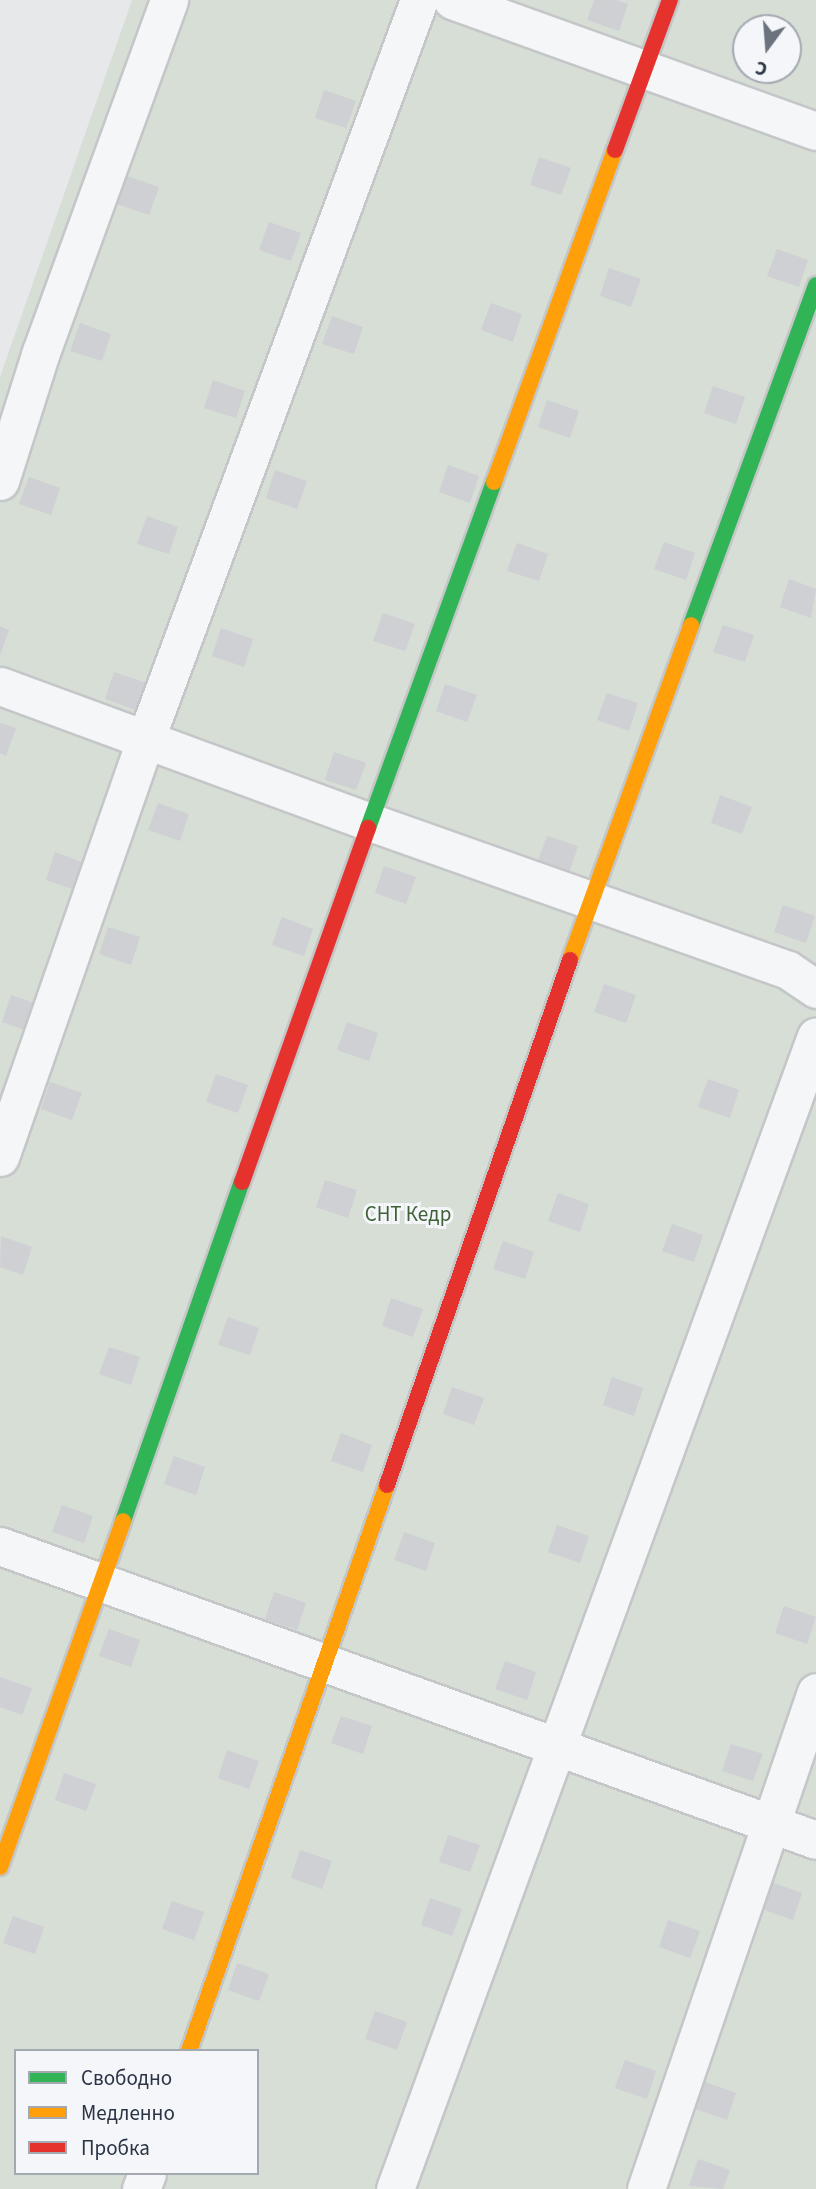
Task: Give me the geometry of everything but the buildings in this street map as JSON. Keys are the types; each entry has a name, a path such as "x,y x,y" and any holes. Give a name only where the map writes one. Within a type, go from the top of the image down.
{"street":[{"path":"0,481 41,352 169,0"},
{"path":"0,1157 145,741 419,0"},
{"path":"452,0 816,131"},
{"path":"0,1867 370,822 670,0"},
{"path":"190,2049 591,899 816,285"},
{"path":"0,686 145,741 788,970 816,989"},
{"path":"395,2189 429,2103 555,1746 816,1036"},
{"path":"0,1546 816,1840"},
{"path":"646,2189 816,1692"}],"green space":[{"name":"СНТ Кедр","path":"132,0 816,0 816,2189 0,2189 0,377"}],"traffic: fast":[{"path":"691,625 816,285"},
{"path":"368,828 494,482"},
{"path":"123,1521 242,1182"}],"traffic: slow":[{"path":"494,482 615,150"},
{"path":"570,960 691,625"},
{"path":"190,2049 387,1485"},
{"path":"0,1867 123,1521"}],"traffic: jam":[{"path":"615,150 670,0"},
{"path":"242,1182 368,828"},
{"path":"387,1485 570,960"}]}
